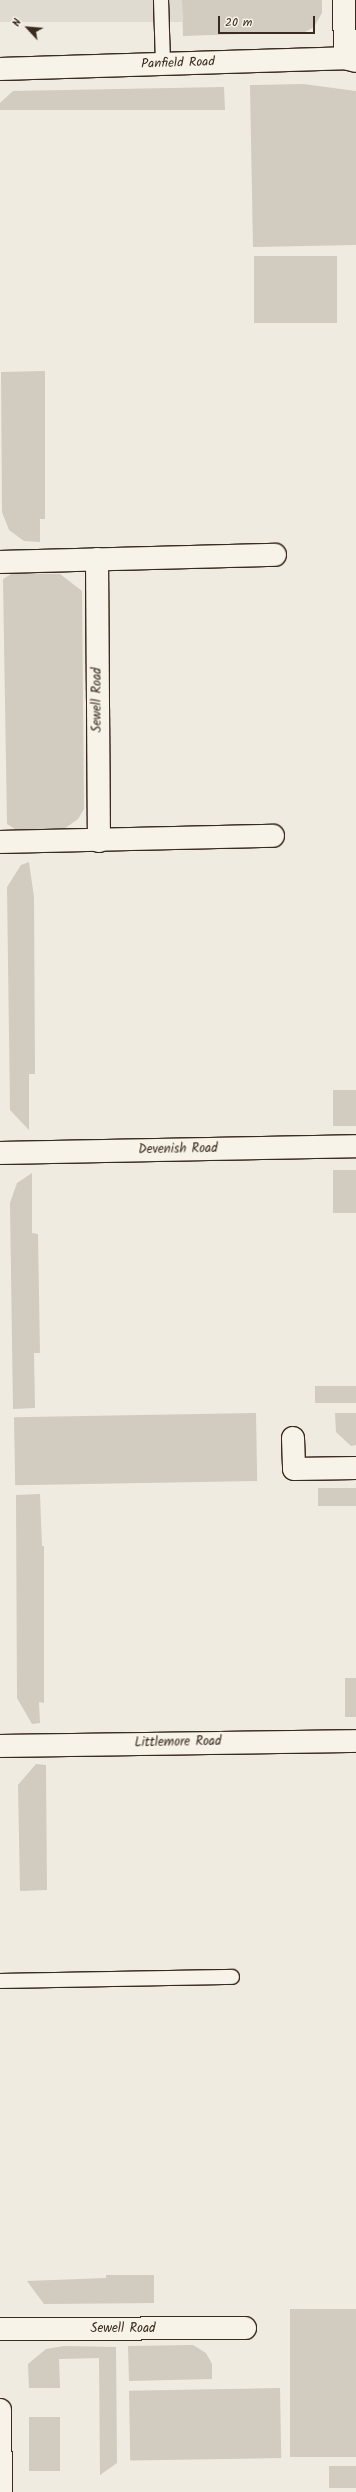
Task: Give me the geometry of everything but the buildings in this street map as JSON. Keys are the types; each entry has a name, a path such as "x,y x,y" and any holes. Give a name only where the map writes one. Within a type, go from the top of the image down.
{"street":[{"path":"344,0 350,59"},
{"name":"Panfield Road","path":"0,68 350,59"},
{"path":"0,562 275,555"},
{"name":"Sewell Road","path":"97,559 99,841"},
{"path":"0,842 273,836"},
{"name":"Devenish Road","path":"0,1153 356,1146"},
{"path":"293,1438 294,1468 356,1468"},
{"name":"Littlemore Road","path":"0,1746 356,1741"},
{"name":"Sewell Road","path":"0,2329 245,2328"},
{"path":"0,2410 1,2492"}],"lane":[{"path":"161,0 163,64"},
{"path":"0,1981 232,1977"}],"shaded area":[{"path":"0,0 182,0 182,22 0,22"},
{"path":"182,0 322,0 322,13 314,27 305,32 183,36"},
{"path":"303,84 356,91 356,245 253,247 250,85"},
{"path":"224,87 225,110 0,110 0,103 13,91"},
{"path":"254,256 337,256 337,323 254,323"},
{"path":"45,371 45,519 40,519 40,542 24,541 9,530 2,512 1,372"},
{"path":"13,573 60,574 82,591 84,809 78,819 64,829 15,829 7,824 3,579"},
{"path":"29,862 34,897 35,1074 29,1074 29,1130 10,1110 7,887 21,865"},
{"path":"333,1090 356,1090 356,1126 333,1126"},
{"path":"333,1170 356,1170 356,1213 333,1213"},
{"path":"32,1173 32,1233 38,1234 40,1353 34,1353 35,1408 13,1409 10,1203 17,1183"},
{"path":"315,1386 356,1386 356,1403 315,1403"},
{"path":"256,1413 257,1481 15,1485 14,1417"},
{"path":"335,1413 356,1413 356,1445 351,1446 336,1432"},
{"path":"318,1488 356,1488 356,1506 318,1506"},
{"path":"40,1494 42,1546 44,1546 44,1703 39,1702 40,1723 32,1724 17,1698 16,1495"},
{"path":"345,1678 356,1678 356,1717 345,1717"},
{"path":"36,1764 46,1765 47,1890 20,1891 18,1785"},
{"path":"106,2275 154,2275 154,2303 44,2304 27,2281 106,2278"},
{"path":"290,2309 356,2309 356,2457 290,2457"},
{"path":"193,2345 206,2353 212,2364 212,2379 129,2381 128,2346"},
{"path":"64,2346 116,2347 117,2463 100,2475 99,2358 59,2359 60,2388 29,2388 28,2364 46,2349"},
{"path":"280,2388 281,2458 130,2461 129,2391"},
{"path":"29,2417 60,2417 60,2471 29,2471"},
{"path":"329,2466 356,2466 356,2488 329,2488"}]}
